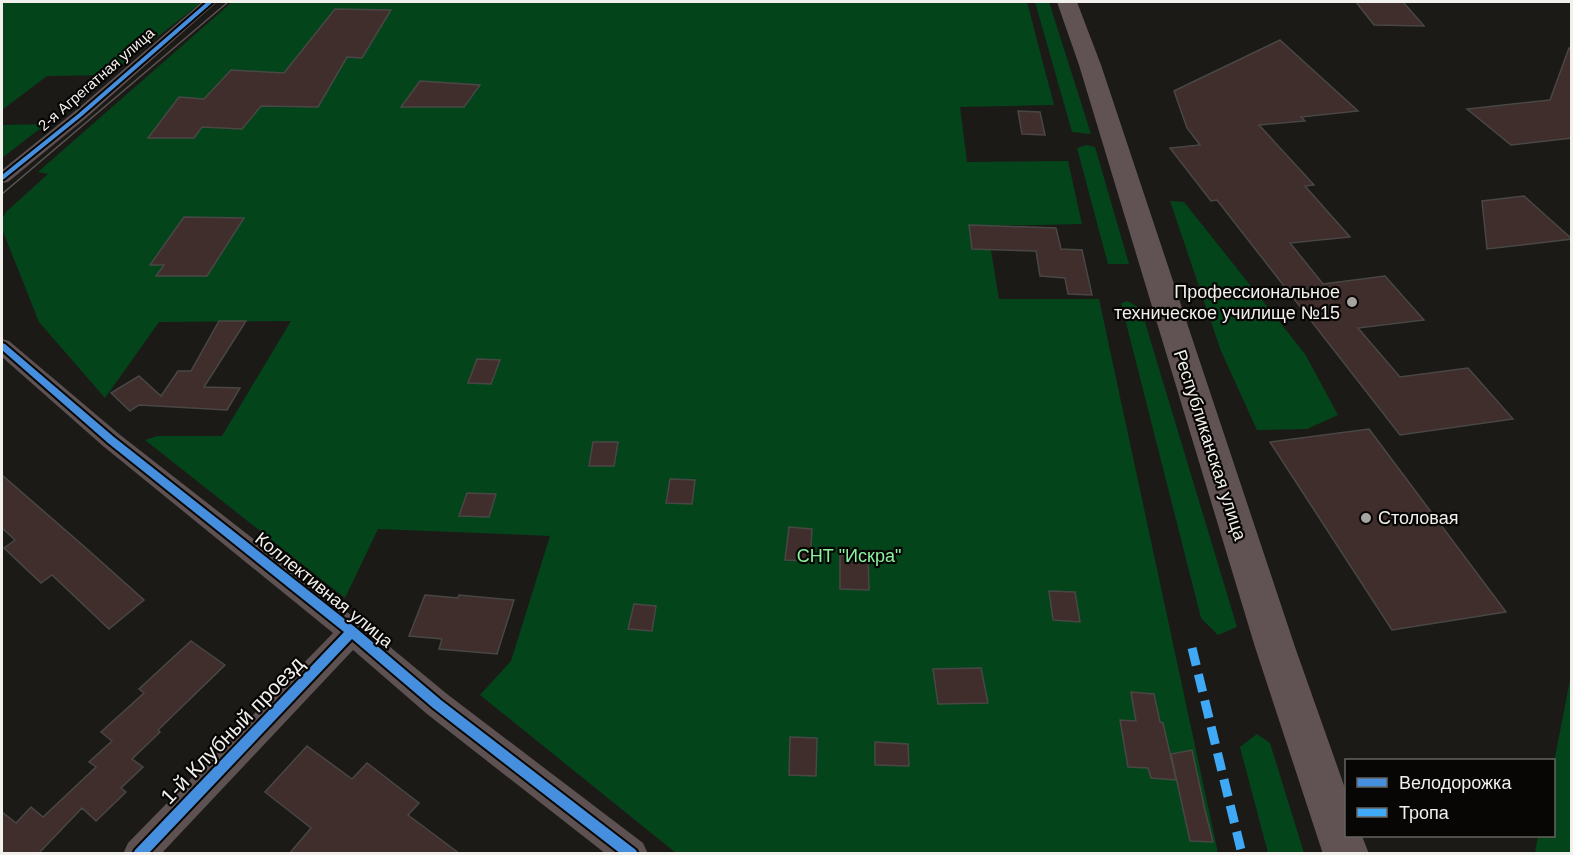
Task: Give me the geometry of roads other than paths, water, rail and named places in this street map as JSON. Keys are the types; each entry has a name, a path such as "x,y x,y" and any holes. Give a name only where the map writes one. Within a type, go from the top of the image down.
{"main road":[{"name":"Республиканская улица","path":"1067,2 1090,64 1275,647 1346,854"}],"street":[{"name":"2-я Агрегатная улица","path":"2,178 80,115 210,2"},
{"name":"Коллективная улица","path":"2,346 120,447 437,704 632,854"},
{"name":"1-й Клубный проезд","path":"139,854 351,632"}],"tram line":[{"path":"2,194 228,2"}],"place":[{"name":"Профессиональное техническое училище №15","path":"1352,302"},
{"name":"Столовая","path":"1366,518"}],"park label":[{"name":"СНТ \"Искра\"","path":"849,556"}]}
